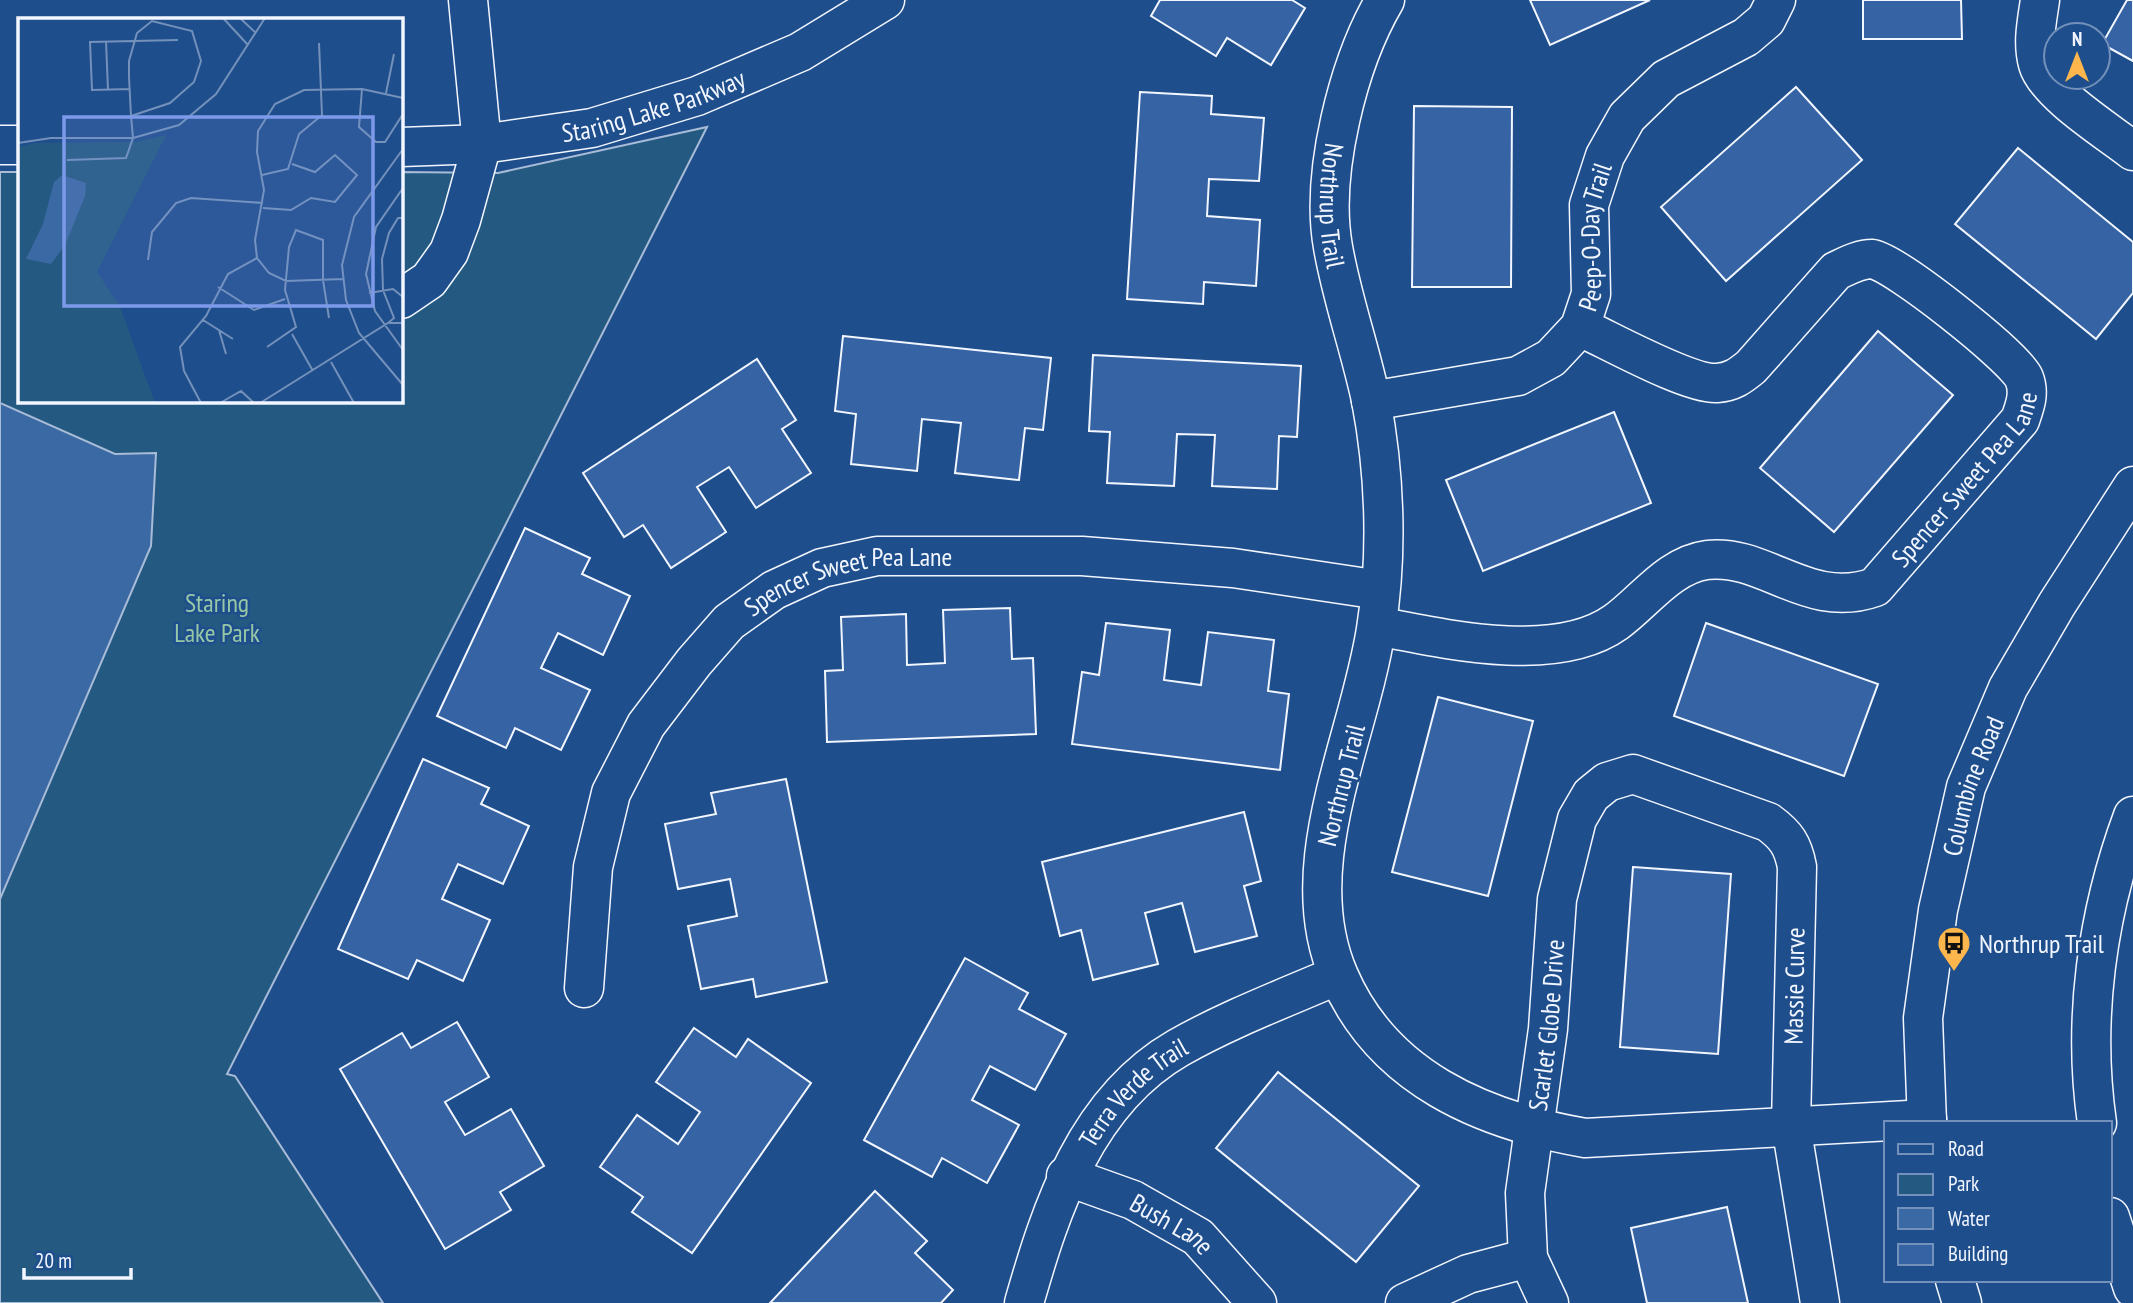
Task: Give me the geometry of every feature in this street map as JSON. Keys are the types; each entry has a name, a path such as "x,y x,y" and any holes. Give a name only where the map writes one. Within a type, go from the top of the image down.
{"street":[{"path":"402,298 429,280 449,252 461,220 482,144 468,0"},
{"name":"Staring Lake Parkway","path":"402,147 482,144 592,128 697,96 800,52 885,0"},
{"name":"Northrup Trail","path":"1385,0 1371,24 1345,94 1332,169 1332,243 1371,401 1383,505 1379,608 1364,696 1322,851 1322,915 1338,975 1371,1030 1415,1074 1470,1106 1532,1129 1586,1138 1791,1125 1884,1122"},
{"name":"Peep-O-Day Trail","path":"1371,401 1518,376 1550,358 1580,327 1591,294 1589,205 1605,156 1628,117 1666,79 1746,37 1766,20 1776,0"},
{"path":"2040,0 2035,39 2038,66 2049,83 2133,151"},
{"path":"0,145 18,145"},
{"name":"Spencer Sweet Pea Lane","path":"584,988 593,867 611,793 646,726 694,662 729,622 774,590 822,568 877,556 1082,556 1233,568 1379,608 1451,640 1525,646 1570,642 1614,624 1661,583 1687,566 1707,560 1734,562 1827,593 1853,595 1875,587 2020,420 2028,399 2024,378 2007,358 1894,267 1873,259 1853,262 1836,271 1751,367 1734,380 1715,383 1694,379 1580,327"},
{"name":"Columbine Road","path":"1927,1121 1923,1018 1938,910 1966,788 2008,688 2063,593 2133,486"},
{"name":"Massie Curve","path":"1633,775 1768,822 1785,834 1794,850 1797,867 1791,1125 1820,1303"},
{"name":"Scarlet Globe Drive","path":"1549,1303 1528,1258 1525,1193 1548,1029 1557,898 1577,819 1591,795 1607,782 1633,775"},
{"path":"2097,1121 2091,1083 2095,964 2116,862 2133,816"},
{"name":"Terra Verde Trail","path":"1024,1303 1040,1246 1066,1176 1098,1124 1133,1083 1175,1050 1223,1025 1338,975"},
{"name":"Bush Lane","path":"1066,1176 1133,1200 1198,1237 1256,1303"},
{"path":"2112,1217 2133,1212"},
{"path":"2112,1223 2133,1288"},
{"path":"1405,1303 1468,1274 1528,1258"},
{"path":"1956,1282 1962,1303"}],"green space":[{"name":"Staring Lake Park","path":"707,127 227,1074 235,1076 383,1303 0,1303 0,172 18,172 18,402 402,402 402,172 498,173"}],"water":[{"path":"0,403 115,454 156,453 151,546 0,899"}],"building":[{"path":"1160,0 1292,0 1305,8 1271,65 1227,38 1216,56 1151,16"},
{"path":"1530,0 1650,0 1550,45"},
{"path":"1863,0 1961,0 1962,39 1863,39"},
{"path":"2127,0 2133,0 2133,61 2112,49 2112,26"},
{"path":"1796,87 1862,160 1726,281 1661,207"},
{"path":"1140,92 1212,96 1211,114 1264,118 1259,181 1209,179 1207,216 1260,220 1256,286 1204,282 1203,304 1127,299"},
{"path":"1414,106 1512,107 1511,287 1412,287"},
{"path":"2018,148 2133,242 2133,293 2096,339 1955,224"},
{"path":"1878,331 1953,395 1834,532 1760,468"},
{"path":"843,336 1051,358 1043,430 1025,428 1019,480 955,473 961,423 922,419 917,471 851,464 856,414 835,411"},
{"path":"1093,355 1301,366 1297,437 1279,436 1277,489 1212,486 1215,435 1177,434 1174,486 1107,483 1110,432 1089,431"},
{"path":"757,359 796,420 782,429 811,473 756,508 729,467 697,487 726,532 671,568 643,525 624,537 583,473"},
{"path":"1614,412 1651,503 1483,571 1446,480"},
{"path":"525,528 590,558 582,574 630,596 603,655 558,633 541,668 590,690 561,750 515,728 506,748 437,716"},
{"path":"1010,608 1012,659 1033,658 1036,734 827,742 825,671 843,670 841,617 906,614 907,665 945,663 943,610"},
{"path":"1106,623 1170,630 1164,680 1201,685 1208,632 1274,640 1268,691 1289,694 1280,770 1072,744 1082,672 1099,675"},
{"path":"1706,623 1878,684 1844,776 1674,716"},
{"path":"1438,697 1533,721 1488,896 1392,872"},
{"path":"423,759 489,788 481,804 529,826 503,884 458,864 442,899 490,920 463,981 417,960 408,979 338,949"},
{"path":"786,779 827,982 756,997 753,979 701,989 688,926 737,916 730,879 678,889 665,824 716,814 711,793"},
{"path":"1244,812 1261,881 1244,886 1257,936 1195,952 1182,903 1145,913 1158,964 1093,980 1081,930 1060,936 1042,862"},
{"path":"1633,867 1731,874 1718,1054 1620,1047"},
{"path":"965,958 1028,993 1019,1009 1066,1034 1035,1090 990,1066 972,1100 1019,1125 987,1183 942,1158 932,1177 864,1140"},
{"path":"457,1022 489,1077 445,1102 465,1135 511,1109 544,1166 500,1192 511,1210 445,1249 340,1069 402,1033 411,1048"},
{"path":"694,1028 736,1057 748,1039 811,1083 692,1253 632,1212 643,1197 600,1167 637,1115 678,1144 700,1112 656,1082"},
{"path":"1278,1072 1419,1186 1356,1262 1216,1148"},
{"path":"875,1191 927,1241 915,1253 953,1290 941,1303 770,1303"},
{"path":"1727,1207 1748,1303 1647,1303 1631,1228"}],"place":[{"name":"Northrup Trail","path":"1954,973"}]}
